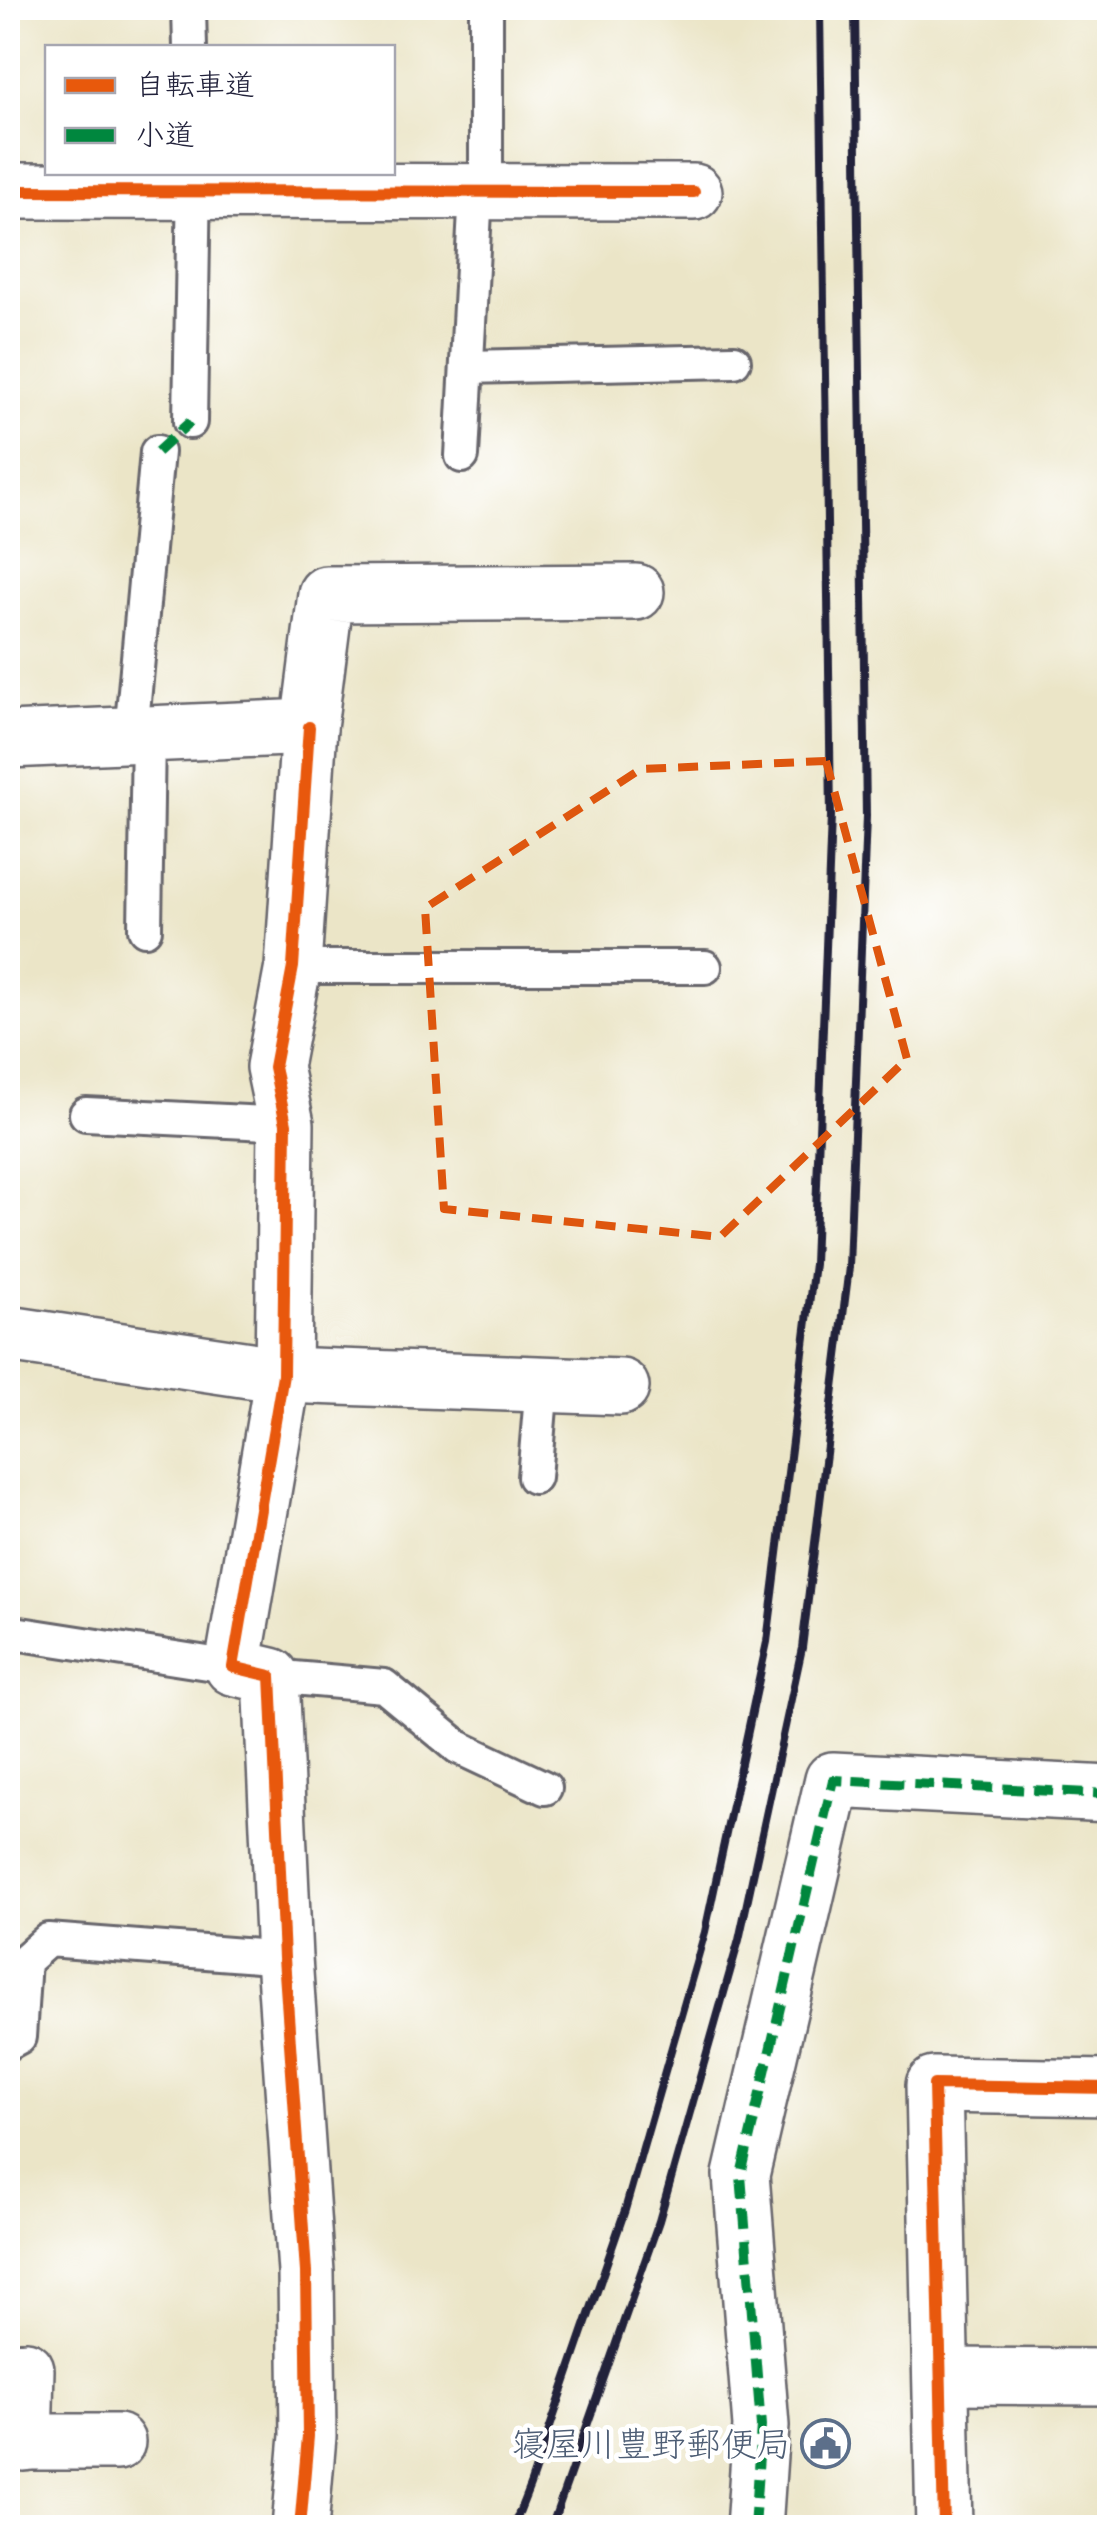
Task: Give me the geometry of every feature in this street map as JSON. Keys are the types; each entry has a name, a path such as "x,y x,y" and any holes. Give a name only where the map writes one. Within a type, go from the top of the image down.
{"street":[{"path":"8,191 194,182 481,192 694,192"},
{"path":"300,2528 308,2436 306,2272 284,1958 252,1671 283,1375 286,1124 274,1068 293,966 308,727 326,594 636,592"},
{"path":"8,740 308,727"},
{"path":"8,1334 283,1375 620,1388"},
{"path":"754,2528 761,2426 742,2175 833,1780 1110,1794"},
{"path":"944,2528 934,2085 1110,2088"},
{"path":"26,2369 16,2442 117,2442"},
{"path":"941,2376 1110,2376"}],"lane":[{"path":"189,8 190,45"},
{"path":"462,456 481,192 486,8"},
{"path":"190,422 194,182"},
{"path":"466,367 734,361"},
{"path":"145,929 140,734 157,452"},
{"path":"293,966 705,967"},
{"path":"86,1114 286,1124"},
{"path":"534,1477 542,1384"},
{"path":"8,1632 252,1671 384,1686 458,1747 545,1788"},
{"path":"8,2043 19,2038 24,1961 48,1940 284,1958"}],"highlighted area":[{"path":"826,761 907,1059 720,1237 444,1209 425,908 641,769"}],"railway":[{"path":"513,2528 625,2210 705,1932 767,1642 814,1264 831,816 820,8"},
{"path":"551,2528 659,2221 739,1940 802,1648 849,1267 866,816 855,8"}],"marked path":[{"path":"157,452 190,422"},
{"path":"754,2528 761,2426 741,2175 833,1780 1110,1794"}],"cycle path":[{"path":"8,191 694,192"},
{"path":"300,2528 308,2436 306,2272 284,1958 271,1676 233,1667 283,1375 286,1124 274,1067 293,967 309,727"},
{"path":"944,2528 934,2085 1110,2088"}],"place":[{"name":"寝屋川豊野郵便局","path":"826,2444"}]}
